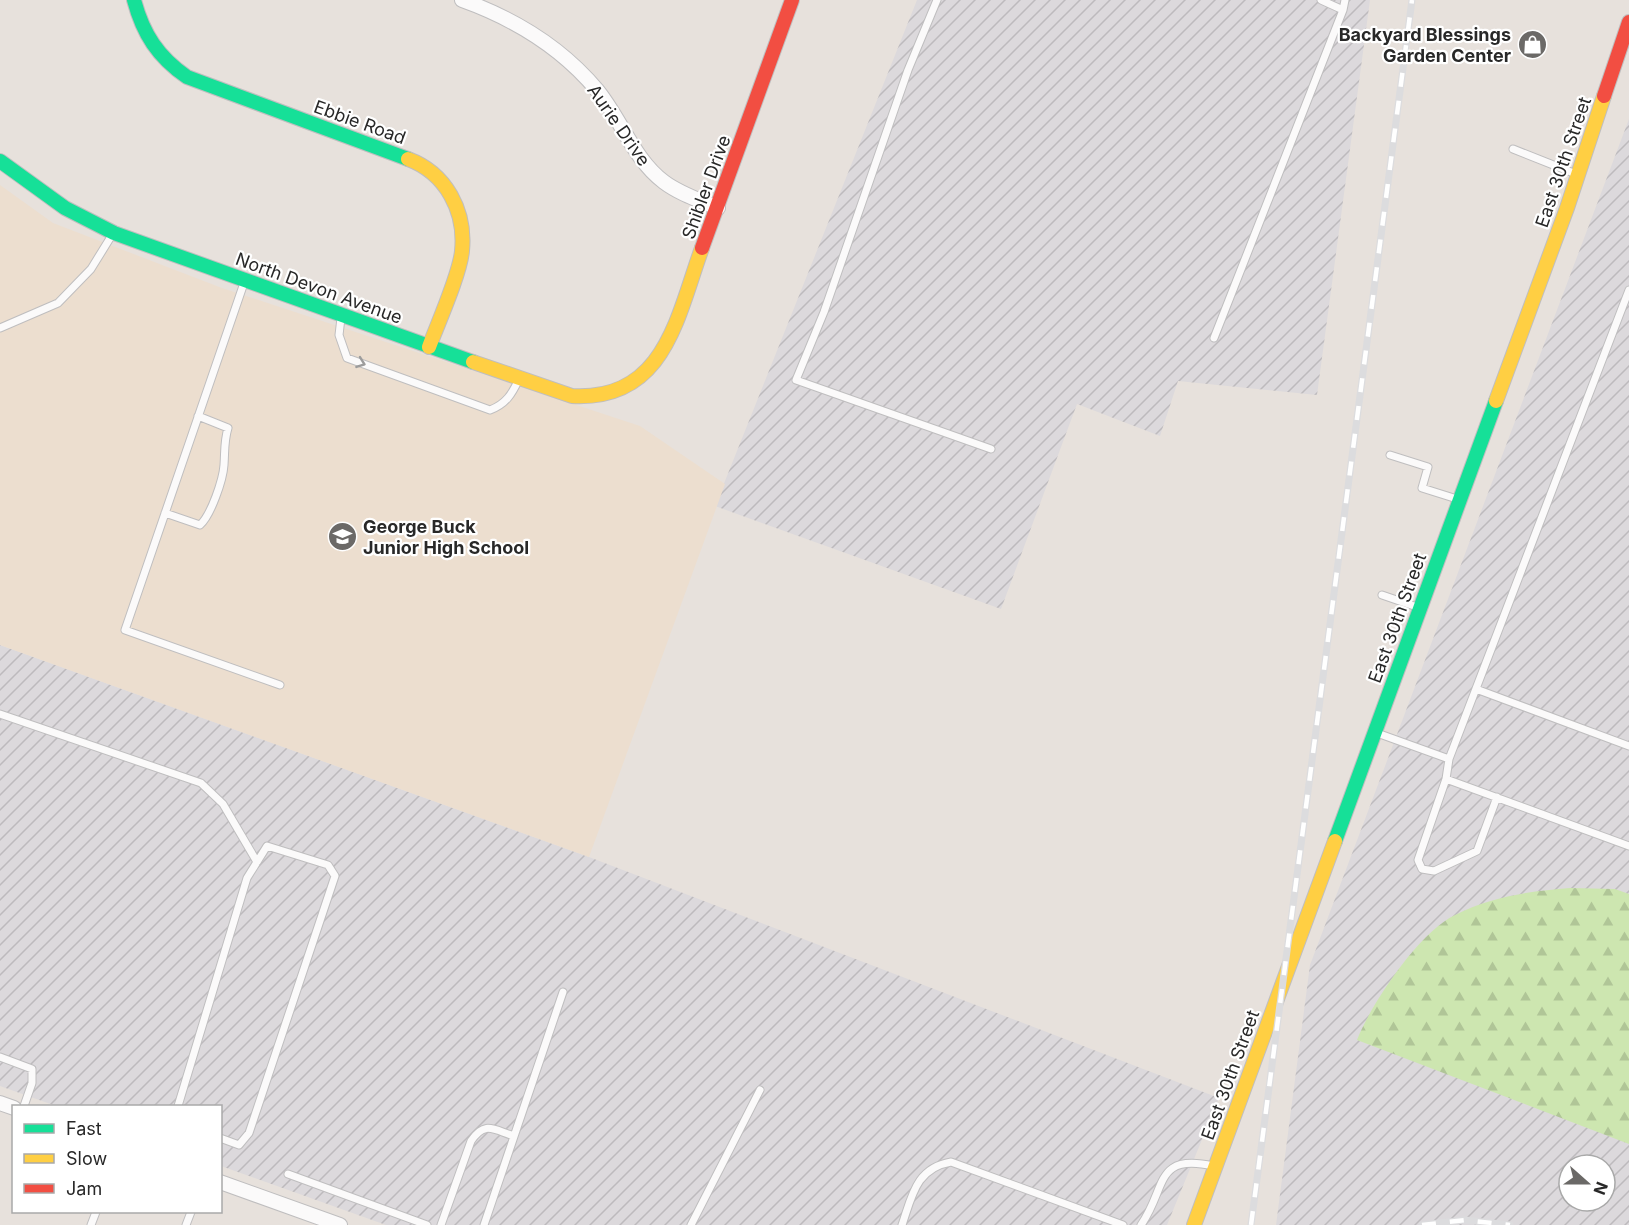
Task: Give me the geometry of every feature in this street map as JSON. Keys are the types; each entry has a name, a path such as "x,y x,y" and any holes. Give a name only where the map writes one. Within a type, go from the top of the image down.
{"street":[{"name":"Ebbie Road","path":"134,0 141,28 152,46 165,61 187,77 413,161 426,167 444,182 459,212 464,239 462,253 429,347"},
{"name":"Aurie Drive","path":"462,0 513,22 554,48 607,102 638,153 654,174 677,191 718,208"},
{"name":"Shibler Drive","path":"639,379 650,370 665,349 792,0"},
{"name":"East 30th Street","path":"1194,1225 1578,175 1629,22"},
{"name":"North Devon Avenue","path":"0,161 65,208 114,233 562,394 583,397 616,392 639,379"},
{"path":"222,1183 340,1225"}],"lane":[{"path":"937,0 908,70 824,312 796,380 991,449"},
{"path":"1321,0 1343,10"},
{"path":"1214,338 1343,10 1344,0"},
{"path":"1513,149 1578,175"},
{"path":"0,328 58,303 91,269 114,233"},
{"path":"244,280 125,630 280,685"},
{"path":"1497,797 1477,851 1434,871 1422,869 1418,860 1446,779 1449,759 1629,290"},
{"path":"342,316 339,335 348,357 490,410 503,405 513,393 519,379"},
{"path":"165,513 200,525 208,518 224,467 223,442 228,428 198,416"},
{"path":"1390,455 1428,467 1422,488 1459,500"},
{"path":"1382,595 1420,608"},
{"path":"1476,689 1629,746"},
{"path":"0,714 201,783 223,804 257,862"},
{"path":"1375,732 1449,759"},
{"path":"1446,779 1629,846"},
{"path":"179,1105 248,878 257,862 267,846 328,865 335,876 249,1133 239,1145 222,1139"},
{"path":"484,1225 563,992"},
{"path":"0,1057 32,1069 32,1083 25,1105"},
{"path":"691,1225 760,1090"},
{"path":"441,1225 471,1141 478,1131 487,1128 514,1136"},
{"path":"902,1225 915,1187 927,1170 936,1165 951,1162 1123,1225"},
{"path":"1141,1225 1151,1211 1168,1171 1180,1163 1193,1162 1215,1167"},
{"path":"288,1174 427,1225"}],"shaded area":[{"path":"917,0 1370,0 1317,395 1178,381 1160,436 1077,404 1001,609 715,506"},
{"path":"1629,119 1629,1225 1276,1225 1310,965"},
{"path":"0,185 53,223 222,288 640,426 725,484 589,857 0,645"},
{"path":"0,645 589,857 1219,1098 1167,1225 386,1225 222,1166 222,1105 53,1105 0,1086"}],"green space":[{"path":"1570,888 1615,889 1629,894 1629,1144 1357,1040 1373,1008 1398,970 1426,937 1441,924 1455,915 1497,899"}],"railway":[{"path":"1251,1225 1412,0"},
{"path":"1422,1225 1465,1220 1510,1225"}],"traffic: fast":[{"path":"134,0 142,24 153,44 187,77 408,159"},
{"path":"0,161 65,208 114,233 473,362"},
{"path":"1335,841 1496,401"}],"traffic: slow":[{"path":"1496,401 1567,208 1604,96"},
{"path":"408,159 421,165 443,184 451,195 461,222 460,261 429,347"},
{"path":"473,362 572,396 603,394 628,385 647,370 662,350 684,301 702,248"},
{"path":"1194,1225 1335,841"}],"traffic: jam":[{"path":"702,248 792,0"},
{"path":"1604,96 1629,22"}],"place":[{"name":"Backyard Blessings Garden Center","path":"1532,44"},
{"name":"George Buck Junior High School","path":"342,536"}]}
